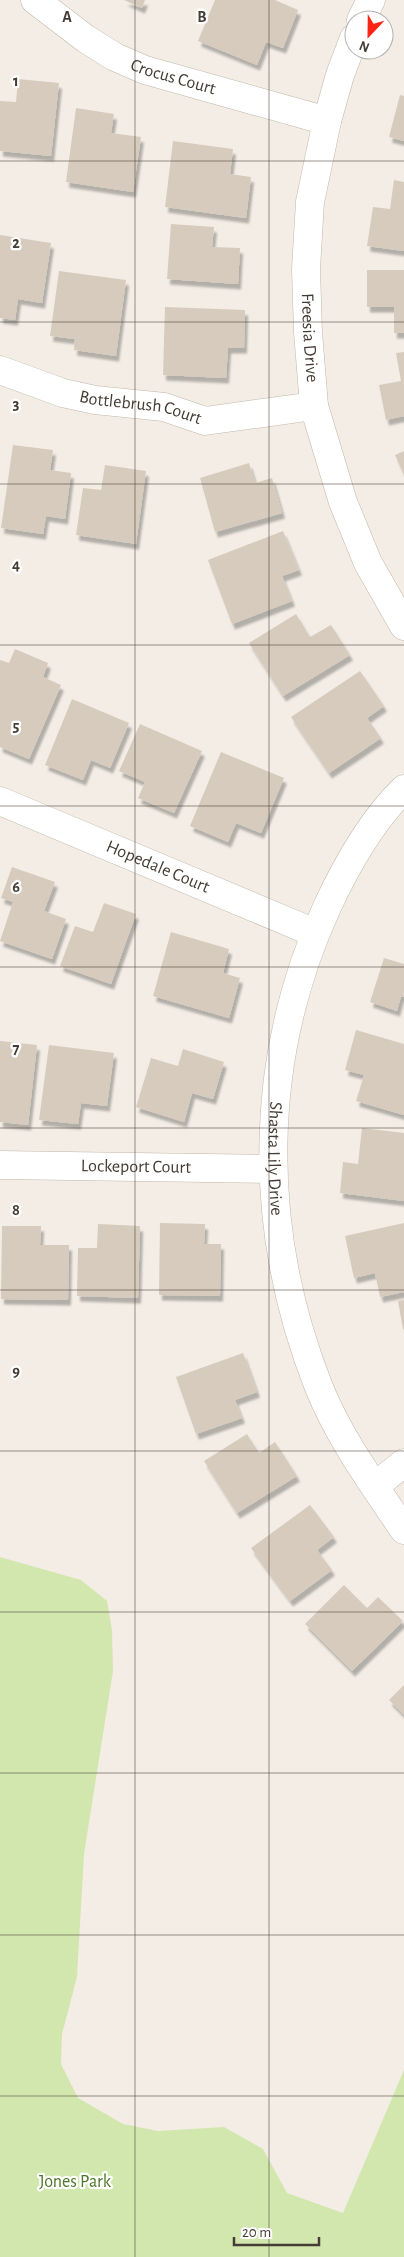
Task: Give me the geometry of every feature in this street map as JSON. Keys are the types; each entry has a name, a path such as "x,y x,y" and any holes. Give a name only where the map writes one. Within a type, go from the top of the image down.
{"street":[{"name":"Crocus Court","path":"35,0 86,39 115,57 145,70 327,121"},
{"name":"Freesia Drive","path":"346,60 327,121 310,202 306,269 308,332 314,406 343,502 368,563 404,626"},
{"name":"Bottlebrush Court","path":"0,370 63,393 95,400 164,407 205,421 314,406"},
{"name":"Shasta Lily Drive","path":"404,789 374,826 354,856 335,889 315,933 293,999 280,1060 276,1090 273,1169 274,1203 283,1268 298,1328 318,1386 342,1434 404,1530"},
{"name":"Hopedale Court","path":"0,802 315,933"},
{"name":"Lockeport Court","path":"0,1165 273,1169"},
{"path":"375,1486 404,1463"}],"green space":[{"name":"Jones Park","path":"0,1557 81,1580 107,1601 112,1630 113,1671 84,1854 77,1977 62,2034 61,2064 78,2098 123,2124 158,2131 224,2127 263,2149 287,2193 343,2213 404,2070 404,2257 0,2257"}],"building":[{"path":"124,0 145,0 142,8"},
{"path":"215,0 275,0 298,10 283,48 266,42 257,65 198,41"},
{"path":"18,79 59,83 51,156 0,151 0,101 16,102"},
{"path":"400,95 404,96 404,141 389,137"},
{"path":"76,108 114,114 111,133 141,137 133,192 66,182"},
{"path":"173,141 233,149 230,174 251,177 246,218 165,207"},
{"path":"394,180 404,182 404,251 367,246 373,207 390,209"},
{"path":"171,224 214,227 212,247 240,248 238,284 167,279"},
{"path":"0,235 51,243 42,303 18,299 15,320 0,318"},
{"path":"367,270 404,270 404,333 394,333 394,307 367,307"},
{"path":"59,271 126,280 116,356 74,350 75,339 50,336"},
{"path":"165,307 245,310 244,348 228,348 226,378 163,375"},
{"path":"404,352 404,416 386,420 379,385 401,381 396,353"},
{"path":"13,445 53,450 50,470 71,473 65,519 46,516 43,534 1,528"},
{"path":"404,451 404,475 395,455"},
{"path":"249,463 255,483 272,478 282,513 215,532 200,478"},
{"path":"105,465 146,471 136,544 76,535 83,488 101,490"},
{"path":"283,531 299,570 282,576 292,601 232,624 208,560"},
{"path":"296,614 310,637 331,625 350,655 283,696 249,643"},
{"path":"15,649 48,663 43,677 61,685 29,759 0,747 0,660 9,663"},
{"path":"360,671 384,706 367,718 381,738 329,773 291,717"},
{"path":"72,699 129,723 110,768 91,760 83,780 45,765"},
{"path":"140,724 202,751 174,813 138,798 145,782 119,771"},
{"path":"221,752 284,778 261,833 236,823 228,842 190,826"},
{"path":"12,867 55,882 44,911 66,919 52,959 0,941 13,902 1,898"},
{"path":"104,903 136,914 111,984 60,966 75,926 93,932"},
{"path":"171,932 229,949 223,973 240,978 229,1018 153,996"},
{"path":"384,958 404,964 404,997 401,996 397,1011 370,1002"},
{"path":"356,1030 404,1044 404,1115 356,1101 364,1075 345,1070"},
{"path":"0,1041 37,1045 28,1125 0,1122"},
{"path":"49,1045 114,1053 107,1106 81,1103 78,1124 39,1120"},
{"path":"183,1049 224,1062 213,1099 192,1093 184,1122 136,1107 151,1058 178,1066"},
{"path":"362,1128 404,1133 404,1201 340,1193 343,1162 358,1164"},
{"path":"160,1223 205,1224 204,1244 221,1244 220,1296 159,1295"},
{"path":"404,1223 404,1292 380,1297 375,1273 354,1278 345,1236"},
{"path":"98,1224 140,1226 138,1298 77,1296 78,1248 97,1248"},
{"path":"2,1226 41,1226 40,1245 69,1245 68,1300 1,1299"},
{"path":"404,1300 404,1329 403,1329 398,1301"},
{"path":"243,1353 257,1392 235,1400 242,1418 196,1434 176,1377"},
{"path":"247,1434 259,1453 275,1442 297,1476 237,1513 204,1461"},
{"path":"310,1505 334,1537 317,1550 332,1570 290,1601 251,1548"},
{"path":"344,1585 367,1608 378,1597 403,1621 352,1671 305,1624"},
{"path":"404,1685 404,1715 389,1700"}]}
